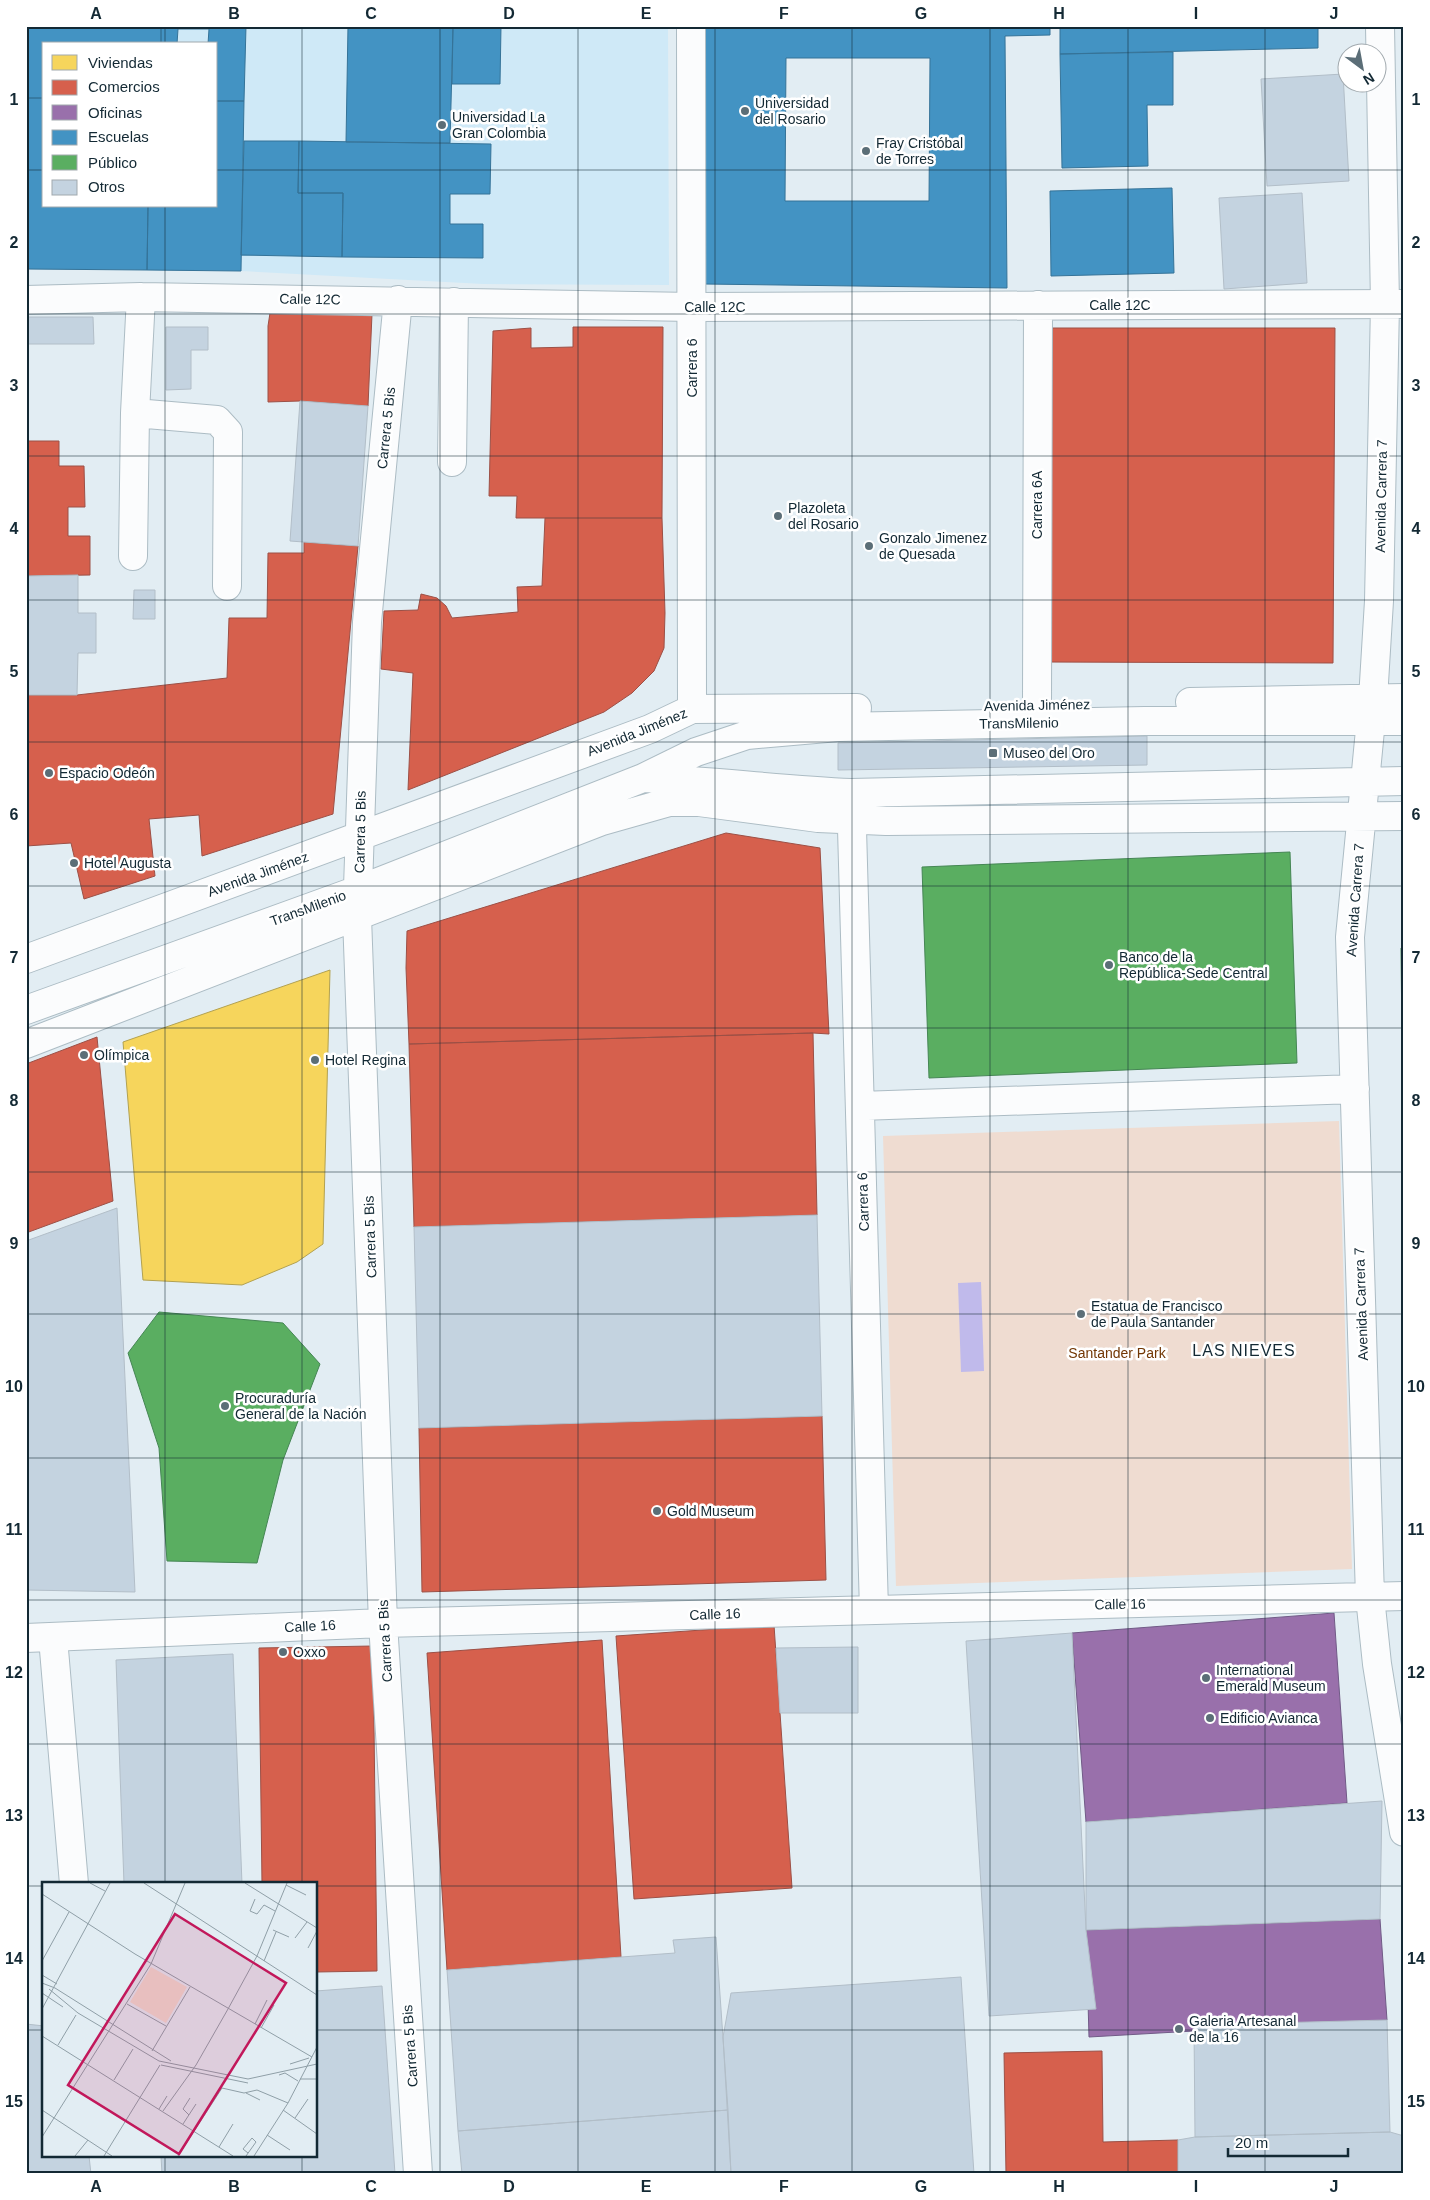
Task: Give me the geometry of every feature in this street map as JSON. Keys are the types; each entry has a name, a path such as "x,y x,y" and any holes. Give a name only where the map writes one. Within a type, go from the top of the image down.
{"street":[{"name":"Carrera 6","path":"691,26 692,709"},
{"name":"Avenida Carrera 7","path":"1380,26 1394,304 1379,601 1365,782 1350,936 1370,1597 1376,1664 1404,1832"},
{"name":"Calle 12C","path":"26,300 141,298 398,300 692,307 1394,304"},
{"path":"134,556 135,413 141,298"},
{"name":"Carrera 5 Bis","path":"398,300 367,622 357,917 383,1623 418,2174"},
{"path":"452,462 454,302"},
{"name":"Carrera 6A","path":"1037,705 1038,305"},
{"path":"135,413 217,420 228,432 227,586"},
{"name":"Avenida Jiménez","path":"26,958 650,730 692,709 762,710 1037,705 1371,710 1404,698"},
{"name":"TransMilenio","path":"26,1010 358,890 643,778 696,752 747,735 838,727 1145,720 1371,710 1404,721"},
{"name":"TransMilenio","path":"643,778 698,780 770,789 852,806 1404,781"},
{"path":"26,1044 602,821 669,802 699,802 818,818 852,806 896,821 1404,816"},
{"name":"Carrera 6","path":"852,806 874,1610"},
{"path":"860,1106 1355,1089"},
{"name":"Calle 16","path":"26,1638 383,1623 1404,1596"},
{"path":"53,1638 74,1882"}],"shaded area":[{"name":"Universidad La Gran Colombia","path":"26,26 668,26 669,285 483,284 241,271 26,269"},
{"path":"981,1282 984,1371 961,1372 958,1283"}],"green space":[{"name":"Santander Park","path":"1339,1121 1352,1569 896,1586 883,1136"}],"building: Viviendas":[{"path":"330,970 323,1244 297,1262 242,1285 143,1280 123,1042"}],"building: Comercios":[{"path":"270,313 372,314 368,406 300,401 268,402 268,326"},
{"path":"573,327 663,327 662,518 516,518 517,496 489,496 493,331 531,328 531,348 573,347"},
{"path":"1049,328 1335,328 1333,663 1047,662"},
{"path":"26,441 59,441 59,466 84,466 85,507 68,507 68,536 90,536 90,575 26,576"},
{"path":"545,518 662,518 665,613 664,648 654,671 632,693 604,712 408,790 413,673 381,669 384,611 418,610 421,594 437,598 446,606 452,618 518,612 517,587 542,586"},
{"path":"304,542 358,546 333,814 202,856 199,815 149,819 155,876 84,899 71,843 26,846 26,695 77,695 227,678 229,618 267,618 268,553 304,553"},
{"path":"726,833 820,848 829,1034 409,1044 406,968 407,931"},
{"path":"813,1033 817,1215 414,1227 409,1044"},
{"path":"97,1037 113,1201 26,1233 26,1064"},
{"path":"822,1416 826,1580 422,1592 419,1428"},
{"path":"774,1625 792,1888 634,1899 616,1636"},
{"path":"602,1640 621,1957 447,1970 427,1653"},
{"path":"373,1646 377,1971 318,1972 318,1882 262,1882 259,1648"},
{"path":"1102,2051 1103,2142 1178,2140 1178,2172 1006,2174 1004,2053"}],"building: Oficinas":[{"name":"Edificio Avianca","path":"1334,1613 1347,1803 1086,1822 1072,1633"},
{"path":"1380,1919 1387,2020 1089,2037 1086,1930"}],"building: Escuelas":[{"path":"26,26 161,26 161,42 42,42 42,98 26,98"},
{"path":"161,26 246,26 244,101 218,101 218,42 208,42 209,29 178,29 177,42 161,42"},
{"path":"348,26 453,26 450,143 346,142"},
{"path":"453,26 501,26 500,84 452,84"},
{"name":"Universidad del Rosario","path":"705,26 1050,26 1050,35 1005,36 1007,288 704,284","holes":["786,58 930,58 929,201 785,201"]},
{"path":"1060,26 1318,26 1318,48 1060,54"},
{"path":"1173,52 1173,105 1147,105 1148,166 1062,168 1060,54"},
{"path":"26,98 42,98 42,208 148,208 147,270 26,269"},
{"path":"218,101 244,101 241,271 147,270 148,208 218,208"},
{"path":"244,141 299,141 298,193 343,193 342,257 241,255"},
{"path":"299,141 491,144 490,194 450,194 450,224 483,224 483,258 342,257 343,193 298,193"},
{"path":"1172,188 1174,273 1051,276 1050,191"}],"building: Público":[{"name":"Banco de la República-Sede Central","path":"1290,852 1297,1063 929,1078 922,867"},
{"path":"1401,948 1404,948 1404,1226"},
{"name":"Procuraduría General de la Nación","path":"159,1312 283,1323 320,1364 283,1460 257,1563 167,1561 159,1448 128,1353"}],"building: Otros":[{"path":"1338,74 1338,92 1344,92 1349,181 1267,186 1261,79"},
{"path":"1302,193 1307,283 1224,289 1219,198"},
{"path":"26,317 93,317 94,344 26,344"},
{"path":"166,327 208,327 208,350 191,350 191,389 166,390"},
{"path":"300,401 368,406 358,546 290,541"},
{"path":"78,575 78,613 96,613 96,653 78,653 77,695 26,695 26,576"},
{"path":"134,590 155,590 155,619 133,619"},
{"name":"Museo del Oro","path":"1147,736 1147,765 838,770 838,743"},
{"path":"117,1208 135,1592 26,1590 26,1241"},
{"path":"817,1215 822,1416 419,1428 414,1227"},
{"path":"1072,1633 1086,1930 1096,2009 989,2016 966,1641"},
{"path":"858,1647 858,1713 780,1713 776,1648"},
{"path":"233,1654 242,1882 124,1882 116,1660"},
{"path":"1382,1801 1380,1919 1086,1930 1086,1822"},
{"path":"716,1937 728,2110 458,2131 447,1970 675,1953 673,1940"},
{"path":"961,1977 974,2174 731,2174 723,2037 731,1993"},
{"path":"382,1986 395,2174 162,2174 161,2158 318,2158 318,1991"},
{"path":"1387,2020 1390,2132 1195,2137 1194,2025"},
{"path":"26,2024 42,2026 42,2158 89,2158 91,2174 26,2174"},
{"path":"728,2110 731,2174 462,2174 458,2131"},
{"path":"1390,2132 1404,2136 1404,2174 1178,2172 1178,2140 1195,2137"},
{"path":"1178,2172 1262,2174 1084,2174"}],"place":[{"name":"Universidad del Rosario","path":"745,111"},
{"name":"Universidad La Gran Colombia","path":"442,125"},
{"name":"Fray Cristóbal de Torres","path":"866,151"},
{"name":"Plazoleta del Rosario","path":"778,516"},
{"name":"Gonzalo Jimenez de Quesada","path":"869,546"},
{"name":"Museo del Oro","path":"993,753"},
{"name":"Espacio Odeón","path":"49,773"},
{"name":"Hotel Augusta","path":"74,863"},
{"name":"Banco de la República-Sede Central","path":"1109,965"},
{"name":"Olímpica","path":"84,1055"},
{"name":"Hotel Regina","path":"315,1060"},
{"name":"Estatua de Francisco de Paula Santander","path":"1081,1314"},
{"name":"Procuraduría General de la Nación","path":"225,1406"},
{"name":"Gold Museum","path":"657,1511"},
{"name":"Oxxo","path":"283,1652"},
{"name":"International Emerald Museum","path":"1206,1678"},
{"name":"Edificio Avianca","path":"1210,1718"},
{"name":"Galeria Artesanal de la 16","path":"1179,2029"}],"district":[{"name":"LAS NIEVES","path":"1244,1350"}]}
